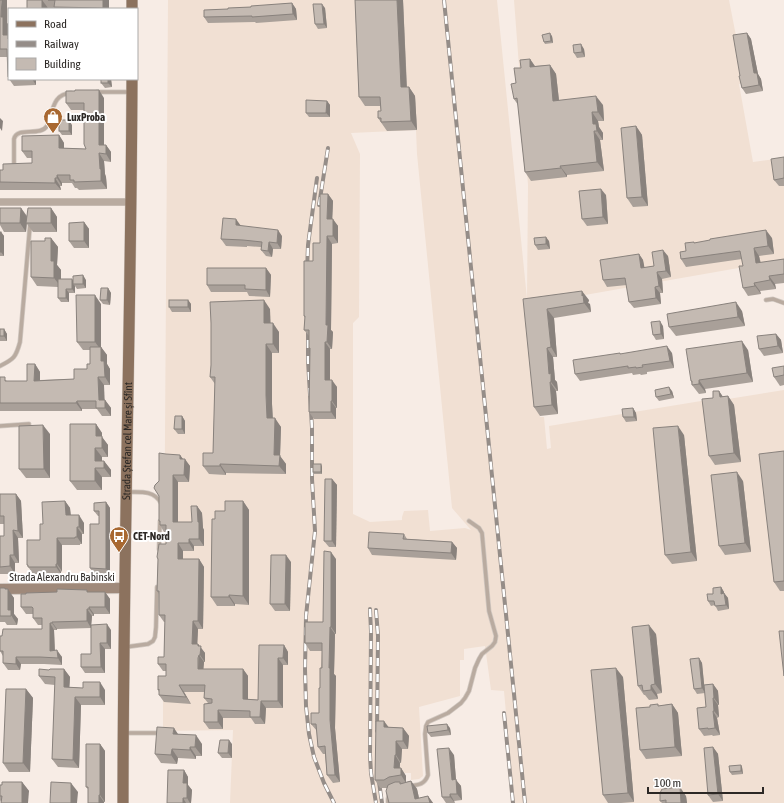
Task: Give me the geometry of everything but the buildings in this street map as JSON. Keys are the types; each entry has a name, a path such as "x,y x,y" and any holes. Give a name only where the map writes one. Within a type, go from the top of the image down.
{"main road":[{"name":"Strada Ștefan cel Mare și Sfînt","path":"123,803 124,588 132,202 132,80"}],"street":[{"path":"0,202 132,202"},
{"name":"Strada Alexandru Babinski","path":"0,589 124,588"}],"lane":[{"path":"14,164 15,136 19,133 39,131 48,126 53,105 60,96 65,93 78,92"},
{"path":"93,92 132,92"},
{"path":"32,202 32,210"},
{"path":"0,366 11,360 17,353 20,342 31,218"},
{"path":"766,300 773,299 784,303"},
{"path":"0,426 29,424"},
{"path":"126,492 152,494 158,498 161,503 160,511"},
{"path":"159,550 160,519"},
{"path":"404,787 418,785 426,780 428,775 425,734 426,726 428,722 448,712 461,703 469,691 474,668 479,659 482,654 495,642 496,636 488,604 482,533 479,528 469,521"},
{"path":"124,648 148,644 153,641 156,627 158,581"},
{"path":"123,733 166,733"},
{"path":"388,803 389,794 392,790"}],"shaded area":[{"path":"168,0 497,0 527,299 528,185 514,0 729,0 745,82 739,84 753,162 784,158 784,264 772,262 528,305 540,417 544,417 547,449 551,448 549,426 701,401 728,399 784,390 784,803 514,803 504,691 491,690 485,646 464,649 464,660 460,660 460,696 419,707 423,776 419,779 411,780 411,773 379,773 379,788 382,803 230,803 233,730 163,731 163,696 170,692 202,692 203,664 164,580","holes":["416,130 417,154 452,508 471,530 465,528 430,531 428,510 404,511 402,520 370,522 353,514 353,323 359,317 360,154 351,133"]}],"railway":[{"path":"444,0 525,803"},
{"path":"319,205 328,148"},
{"path":"307,272 308,245 317,178"},
{"path":"308,324 308,361 312,428 312,479 315,531 306,616 306,706 309,734 314,757 334,803"},
{"path":"370,609 370,755 371,773 376,803"},
{"path":"376,610 378,636 377,731"},
{"path":"504,713 513,803"},
{"path":"378,775 382,803"}],"place":[{"name":"LuxProba","path":"53,134"},
{"name":"CET-Nord","path":"119,553"}]}
